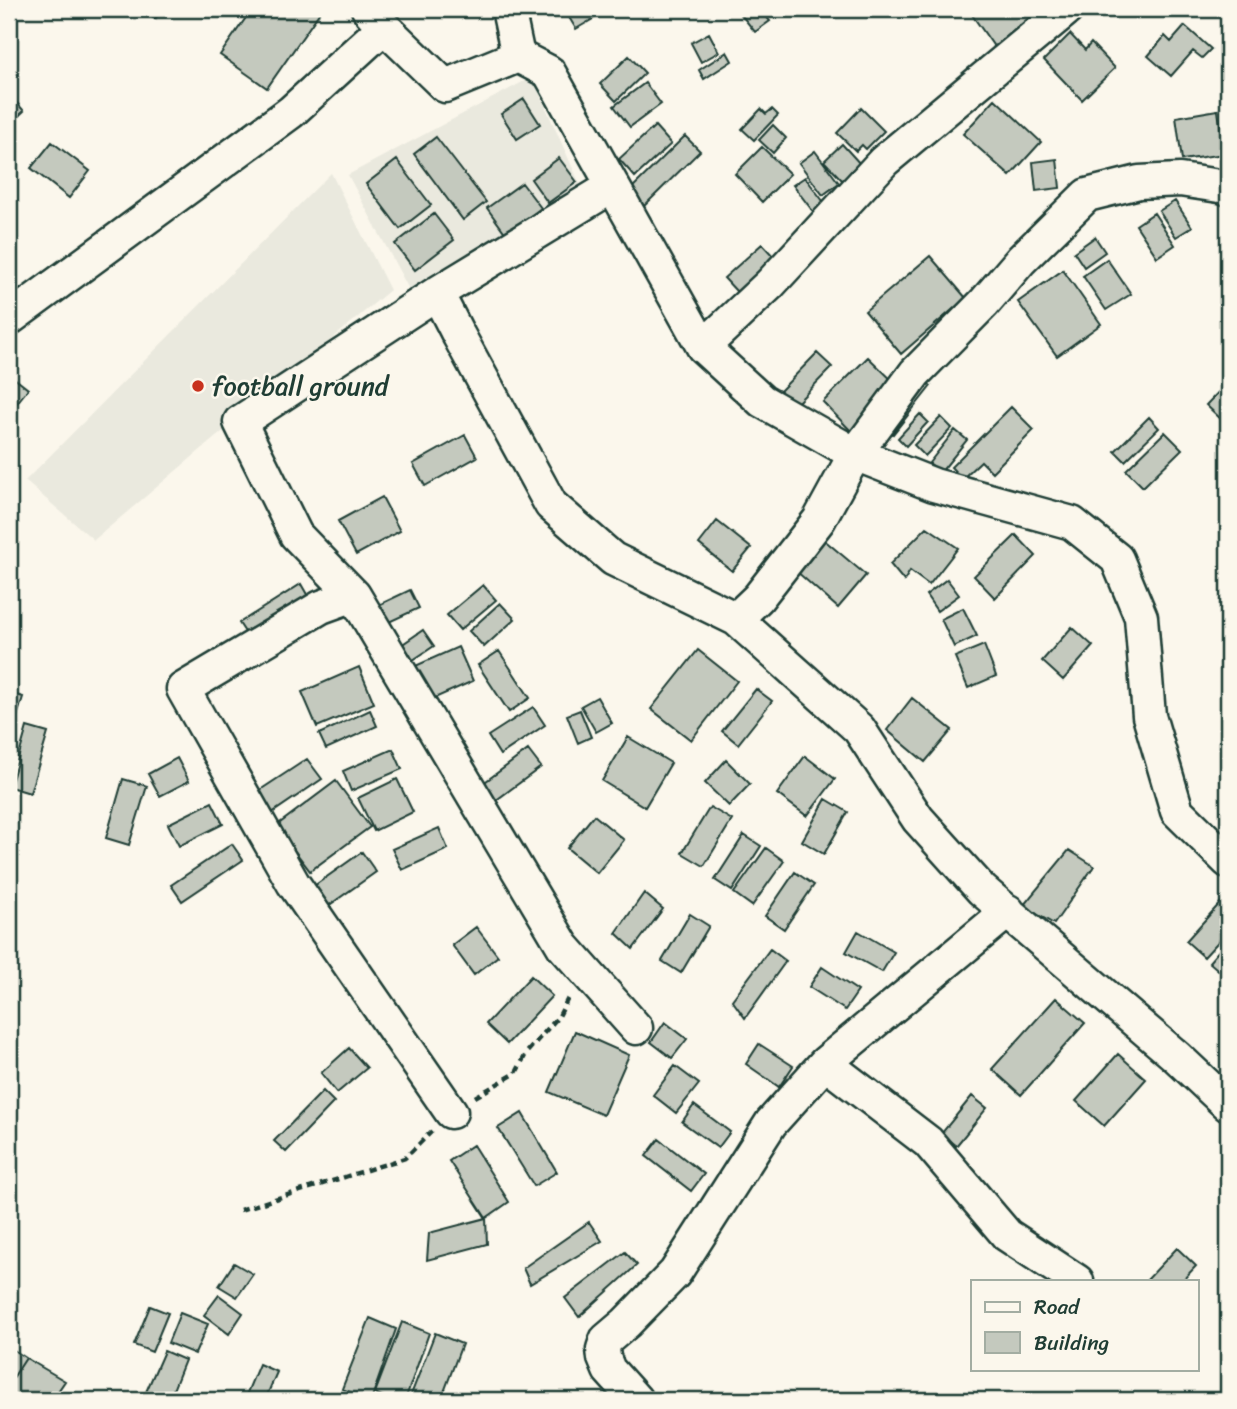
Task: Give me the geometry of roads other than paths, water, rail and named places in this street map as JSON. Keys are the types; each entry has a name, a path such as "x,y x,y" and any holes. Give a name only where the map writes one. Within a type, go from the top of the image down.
{"street":[{"path":"508,9 518,56"},
{"path":"703,346 770,284 884,161 1067,9"},
{"path":"9,319 290,113 376,18 445,86 518,56 550,72 703,346 762,401 855,454 934,485 1072,523 1117,559 1141,617 1149,716 1177,811 1228,861"},
{"path":"736,619 758,598 819,520 855,454 915,373 985,303 1021,260 1087,195 1139,182 1180,180 1228,189"},
{"path":"613,186 437,293 240,422 296,535 354,595 563,946 636,1028"},
{"path":"437,293 551,505 613,559 736,619 859,729 918,819 982,890 1177,1057 1228,1105"},
{"path":"354,595 321,607 183,689 293,883 451,1112"},
{"path":"636,1400 609,1370 603,1349 606,1340 675,1273 771,1124 825,1063 1008,911"},
{"path":"825,1063 929,1142 1007,1235 1075,1280"}],"place":[{"name":"football ground","path":"198,386"}]}
